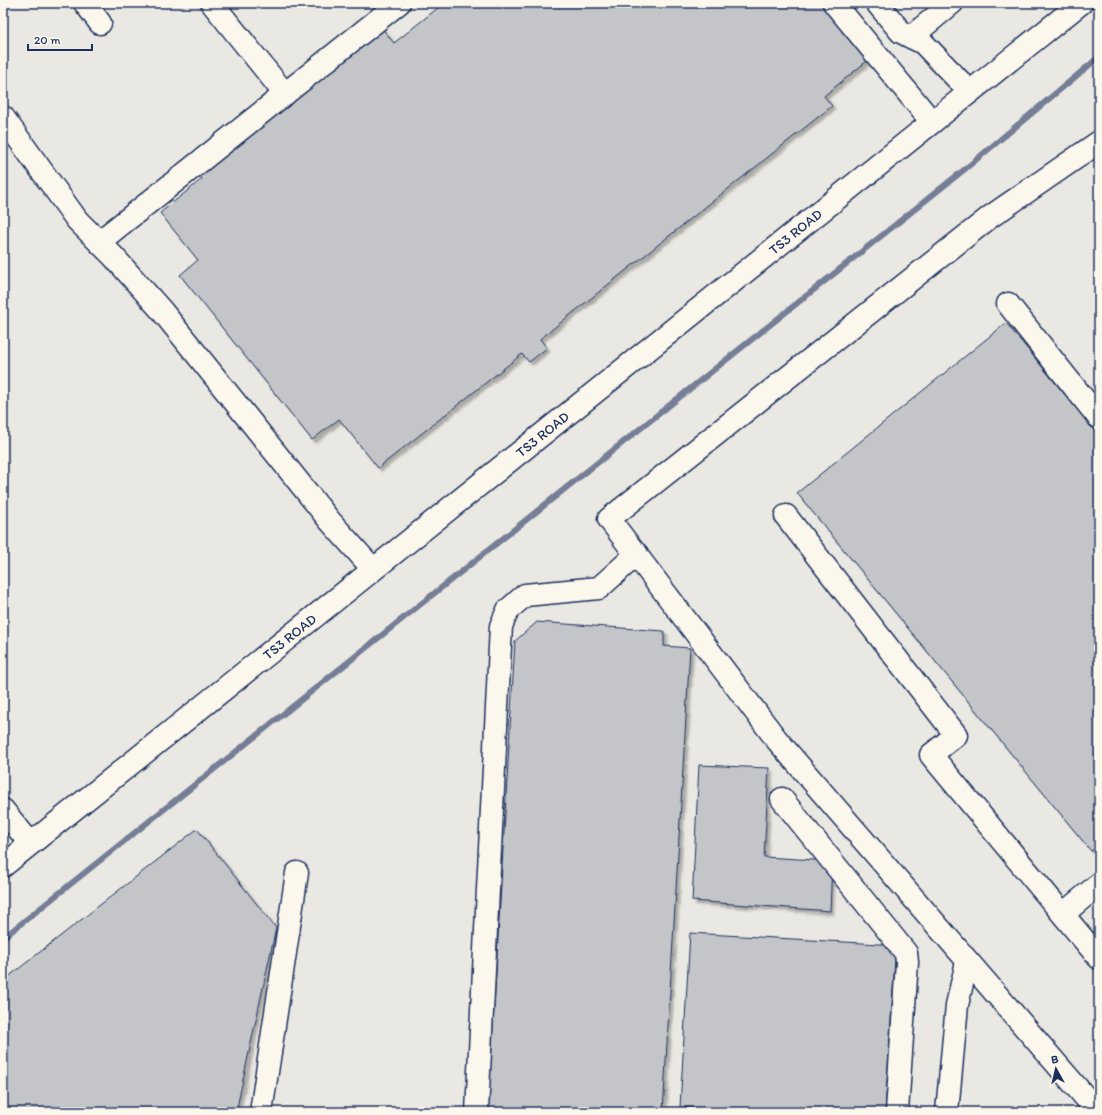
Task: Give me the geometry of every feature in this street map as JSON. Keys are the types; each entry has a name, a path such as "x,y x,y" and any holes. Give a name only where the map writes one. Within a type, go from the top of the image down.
{"street":[{"path":"85,3 100,23"},
{"path":"212,3 285,94"},
{"path":"834,3 932,122"},
{"path":"877,3 901,32 923,43 970,92"},
{"path":"911,36 952,3"},
{"name":"TS3 ROAD","path":"3,866 1081,3"},
{"path":"99,242 285,94 386,7"},
{"path":"3,117 77,220 162,311 330,521 373,569"},
{"path":"1098,1112 776,740 637,554 609,519 990,217 1099,142"},
{"path":"1008,304 1099,418"},
{"path":"786,516 956,735 931,755 1063,914 1097,951"},
{"path":"477,1112 501,626 508,610 525,595 599,588 637,554"},
{"path":"782,799 906,953 907,962 898,1112"},
{"path":"3,810 30,844"},
{"path":"260,1112 297,873"},
{"path":"1063,914 1099,884"},
{"path":"947,1112 957,1005 967,962"}],"shaded area":[{"path":"3,3 1099,3 1099,1112 3,1112"}],"building":[{"path":"444,3 821,3 867,61 824,96 832,106 540,339 547,348 529,362 522,354 378,468 339,419 312,440 180,275 198,260 160,213 202,179 197,173 381,27 394,43"},
{"path":"1006,323 1099,436 1099,845 1091,851 797,493"},
{"path":"537,622 664,631 664,646 690,648 663,1112 488,1112 515,641"},
{"path":"699,765 769,768 764,857 832,861 830,911 692,901"},
{"path":"197,829 276,928 236,1112 3,1112 3,981"},
{"path":"690,933 896,945 885,1112 762,1112 680,1107"}],"waterway":[{"path":"3,938 965,169 1099,57"}]}
